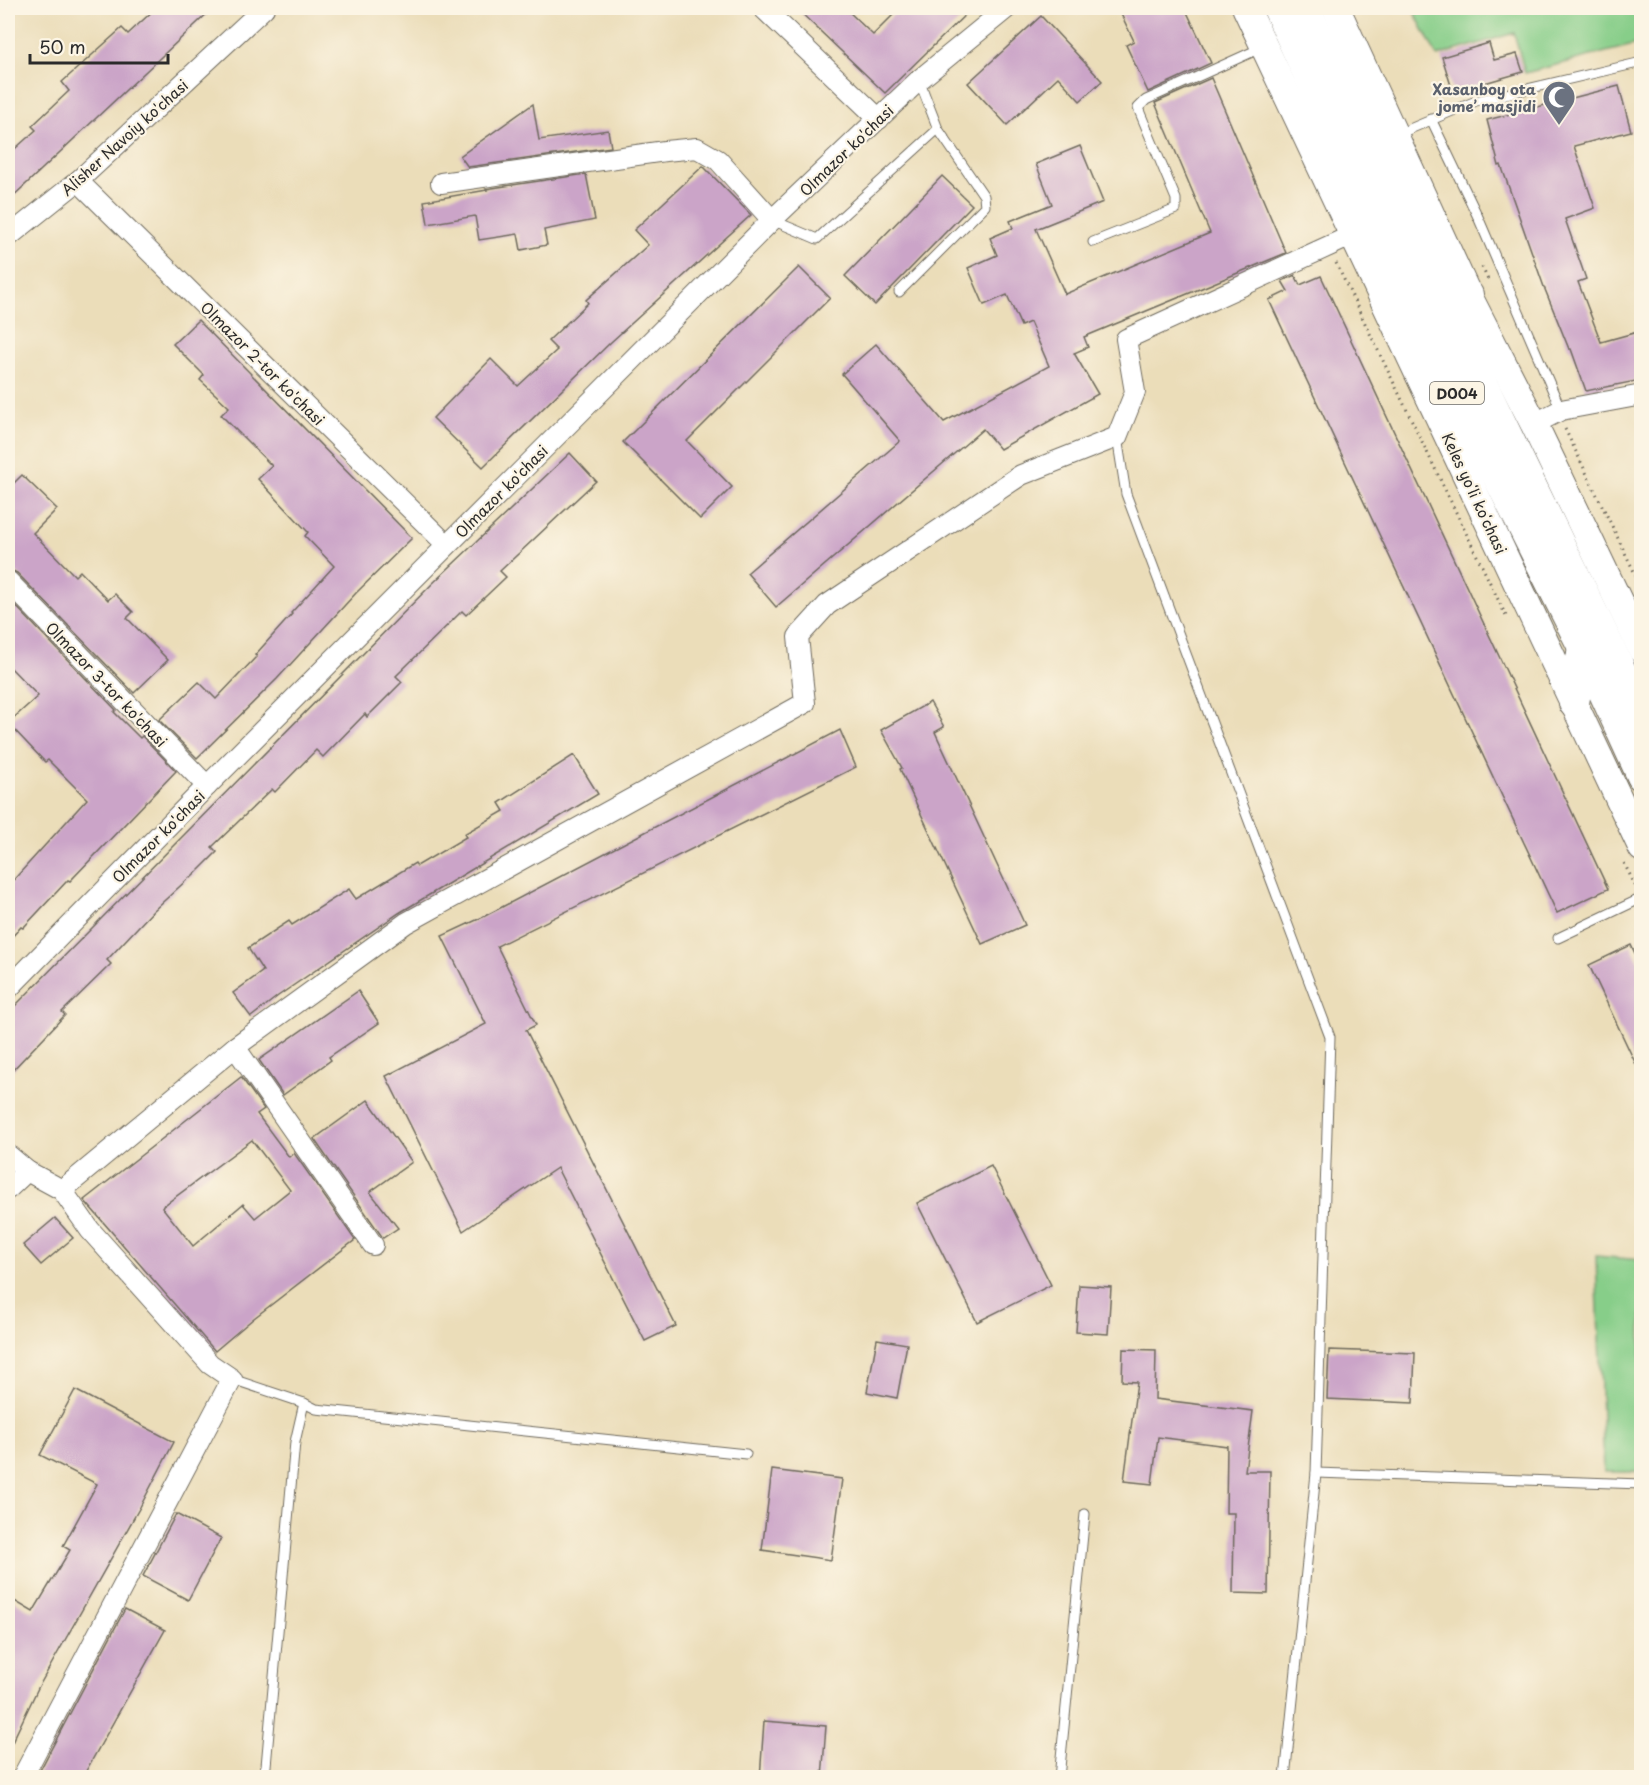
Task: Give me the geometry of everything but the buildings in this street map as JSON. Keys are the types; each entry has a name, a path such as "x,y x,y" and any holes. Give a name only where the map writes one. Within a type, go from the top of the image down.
{"main road":[{"name":"Keles yoʻli koʻchasi","path":"1278,8 1377,226 1486,453 1583,647 1641,776"},
{"name":"D004","path":"1305,8 1641,714"},
{"path":"1468,295 1472,363"},
{"path":"1574,703 1583,647"}],"street":[{"name":"Alisher Navoiy ko'chasi","path":"8,237 78,181 264,8"},
{"path":"763,8 879,119"},
{"name":"Olmazor ko'chasi","path":"8,989 207,786 772,220 919,80 1007,8"},
{"name":"Keles yoʻli koʻchasi","path":"1246,8 1641,848"},
{"path":"1336,8 1468,295 1534,424 1641,650"},
{"path":"441,183 697,148 718,160 772,220"},
{"name":"Olmazor 2-tor ko'chasi","path":"78,181 447,545"},
{"path":"62,1190 235,1047 406,923 805,703 798,638 827,605 1021,475 1118,437 1135,392 1126,339 1353,235"},
{"path":"1534,424 1641,395"},
{"name":"Olmazor 3-tor ko'chasi","path":"8,581 207,786"},
{"path":"235,1047 373,1245"},
{"path":"8,1155 27,1171 62,1190 90,1230 210,1364 232,1379 22,1778"},
{"path":"8,1189 27,1171"}],"lane":[{"path":"1093,242 1176,209 1176,199 1138,108 1146,99 1264,47"},
{"path":"1396,135 1476,101 1641,62"},
{"path":"899,292 985,206 984,196 938,129 919,80"},
{"path":"1431,119 1478,217 1561,416"},
{"path":"772,220 818,238 938,129"},
{"path":"1118,437 1125,494 1330,1037 1316,1473 1285,1778"},
{"path":"1558,938 1641,898"},
{"path":"232,1379 304,1402 316,1409 746,1454"},
{"path":"261,1778 266,1766 295,1442 304,1402"},
{"path":"1316,1473 1641,1484"},
{"path":"1059,1778 1085,1514"}],"path":[{"path":"1561,416 1641,588"}],"green space":[{"path":"1412,8 1641,8 1641,43 1525,73 1514,33 1437,56"},
{"path":"1596,1256 1641,1260 1641,1472 1604,1472"}],"place":[{"name":"Xasanboy ota jome’ masjidi","path":"1559,126"}]}
